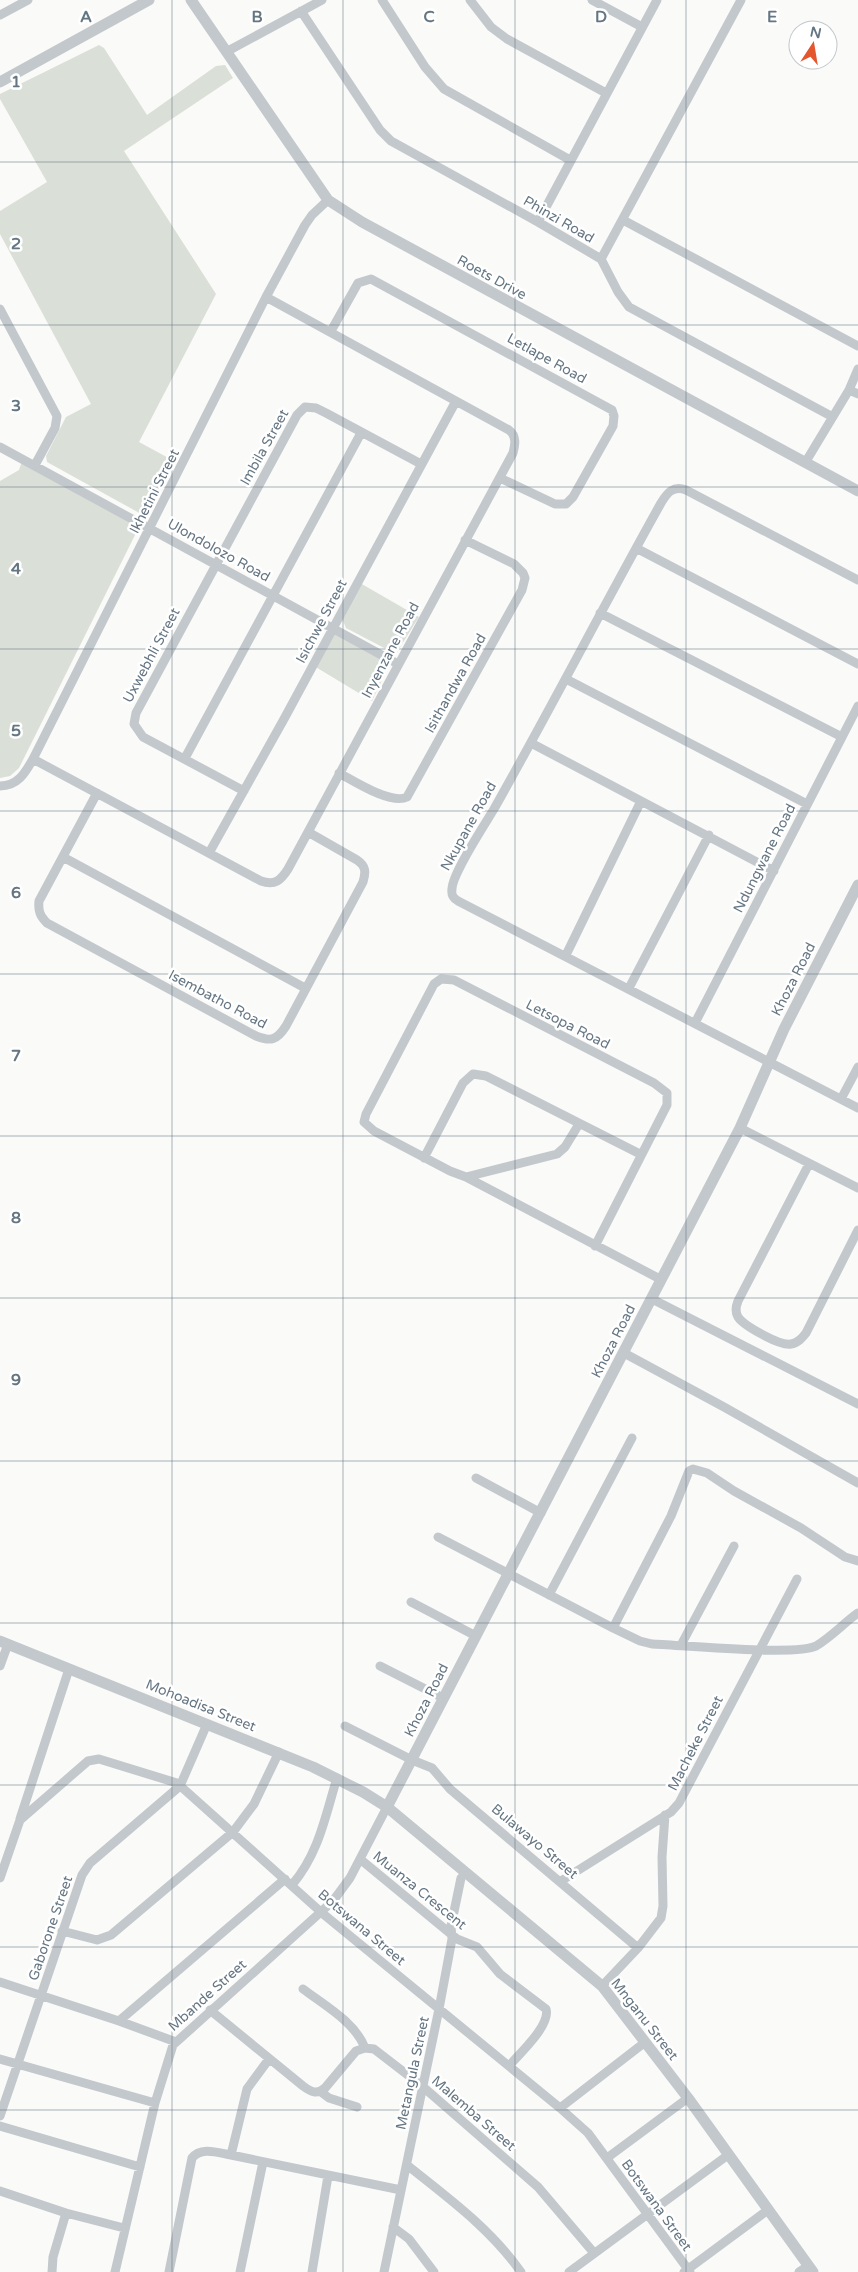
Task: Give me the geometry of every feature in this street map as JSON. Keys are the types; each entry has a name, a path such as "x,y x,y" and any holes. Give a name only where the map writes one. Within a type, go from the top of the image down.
{"street":[{"path":"0,15 28,0"},
{"path":"0,82 148,0"},
{"name":"Roets Drive","path":"191,0 328,200 362,222 858,491"},
{"path":"226,52 322,0"},
{"path":"382,0 425,67 444,89 570,160"},
{"path":"470,0 492,27 507,38 606,93"},
{"path":"592,0 642,26"},
{"path":"538,222 657,0"},
{"path":"600,259 623,220 741,0"},
{"name":"Phinzi Road","path":"301,11 380,130 391,141 538,222 600,259 618,292 629,307 832,416"},
{"name":"Ikhetini Street","path":"0,786 11,785 19,780 32,759 266,297 305,225 312,215 328,200"},
{"path":"623,220 858,346"},
{"name":"Letlape Road","path":"331,332 358,283 367,279 376,280 612,410 614,416 612,426 573,497 566,504 555,504 500,478"},
{"name":"Inyenzane Road","path":"32,759 261,881 275,883 284,876 513,453 515,440 512,432 266,297"},
{"path":"0,309 57,416 51,438 35,466"},
{"path":"805,463 849,390 858,369"},
{"path":"849,390 858,394"},
{"name":"Isichwe Street","path":"209,853 456,401"},
{"name":"Imbila Street","path":"215,564 301,410 309,407 316,408 421,464"},
{"path":"185,758 361,433"},
{"name":"Ulondolozo Road","path":"0,447 398,664"},
{"name":"Nkupane Road","path":"858,580 686,490 674,488 666,495 600,613 566,679 467,855 455,878 451,891 452,896 458,901 566,955 770,1064 858,1108"},
{"name":"Isithandwa Road","path":"339,774 392,799 402,800 407,797 522,590 525,578 519,569 466,540"},
{"path":"636,548 858,664"},
{"name":"Uxwebhli Street","path":"215,564 134,720 135,728 143,737 244,790"},
{"path":"600,613 842,737"},
{"path":"566,679 807,804"},
{"name":"Ndungwane Road","path":"695,1023 858,706"},
{"path":"530,743 709,835 774,871"},
{"name":"Isembatho Road","path":"97,793 39,901 40,915 47,923 263,1039 274,1040 286,1026 362,882 365,871 362,863 358,860 308,832"},
{"path":"566,955 641,801"},
{"path":"629,988 709,835"},
{"path":"63,857 305,988"},
{"name":"Khoza Road","path":"387,1808 740,1128 784,1029 858,885"},
{"name":"Letsopa Road","path":"424,1158 366,1127 364,1122 366,1114 434,984 445,979 457,982 665,1090 668,1098 667,1105 640,1154 595,1246"},
{"path":"841,1100 858,1067"},
{"path":"640,1154 486,1076 473,1074 462,1083 424,1158 466,1177 660,1279"},
{"path":"466,1177 557,1154 565,1147 579,1124"},
{"path":"740,1128 858,1188"},
{"path":"809,1164 737,1305 737,1314 741,1320 772,1339 789,1345 800,1340 806,1333 858,1230"},
{"path":"652,1299 858,1404"},
{"path":"624,1353 724,1406 858,1483"},
{"path":"549,1595 632,1438"},
{"path":"613,1628 671,1516 690,1471 696,1469 707,1473 734,1491 801,1528 845,1557 858,1561"},
{"path":"476,1478 541,1513"},
{"path":"438,1537 645,1643 759,1649 812,1647 858,1613"},
{"path":"681,1645 734,1546"},
{"name":"Macheke Street","path":"561,1881 665,1815 679,1803 797,1579"},
{"path":"411,1602 476,1636"},
{"path":"0,1666 4,1642"},
{"name":"Mohoadisa Street","path":"4,1642 279,1752 337,1778 387,1808"},
{"path":"380,1666 443,1698"},
{"path":"20,1820 70,1669"},
{"path":"180,1786 207,1724"},
{"name":"Bulawayo Street","path":"345,1726 436,1770 450,1789 638,1948"},
{"path":"62,1931 97,1940 108,1938 233,1832 254,1804 279,1752"},
{"name":"Botswana Street","path":"0,1878 20,1820 92,1759 98,1759 167,1779 180,1786 322,1913 588,2133 687,2271"},
{"path":"119,2021 306,1868 313,1854 337,1778"},
{"name":"Gaborone Street","path":"0,2116 82,1875 90,1863 180,1786"},
{"name":"Mbande Street","path":"114,2272 155,2103 170,2051 176,2042 210,2010 322,1913 342,1891 387,1808"},
{"name":"Mnganu Street","path":"387,1808 602,1986 688,2098 768,2210 806,2270"},
{"path":"602,1986 655,1929 661,1918 663,1906 662,1857 665,1815"},
{"name":"Muanza Crescent","path":"360,1859 457,1939 477,1947 500,1974 546,2009 547,2019 544,2025 509,2066"},
{"name":"Metangula Street","path":"384,2272 439,2009 452,1934 452,1918 460,1878"},
{"path":"0,1982 176,2042"},
{"path":"303,1989 354,2029 361,2038 365,2048 356,2051 321,2092"},
{"path":"210,2010 310,2091 321,2092 329,2098 357,2107"},
{"path":"560,2108 644,2043"},
{"name":"Malemba Street","path":"365,2048 378,2051 422,2086 543,2192 594,2253"},
{"path":"0,2059 155,2103"},
{"path":"232,2155 247,2088 269,2059"},
{"path":"607,2158 688,2098"},
{"path":"0,2126 140,2167"},
{"path":"169,2272 192,2158 196,2153 204,2151 232,2155 401,2190"},
{"path":"568,2272 728,2155"},
{"path":"240,2272 263,2162"},
{"path":"406,2165 465,2211 487,2231 509,2255 521,2272"},
{"path":"312,2272 328,2176"},
{"path":"0,2191 66,2213 124,2228"},
{"path":"687,2271 768,2210"},
{"path":"52,2272 54,2257 66,2213"},
{"path":"393,2227 409,2239 434,2272"}],"shaded area":[{"path":"99,45 104,48 147,115 216,66 225,65 233,78 124,151 216,294 139,442 174,461 143,515 47,462 46,456 66,417 91,404 0,234 0,211 47,182 0,99 0,94"},
{"path":"22,461 137,525 137,531 19,768 10,776 0,778 0,481 19,470"},
{"path":"360,583 419,617 397,652 388,650 346,628 342,618"},
{"path":"335,631 390,664 372,701 314,666"}]}
